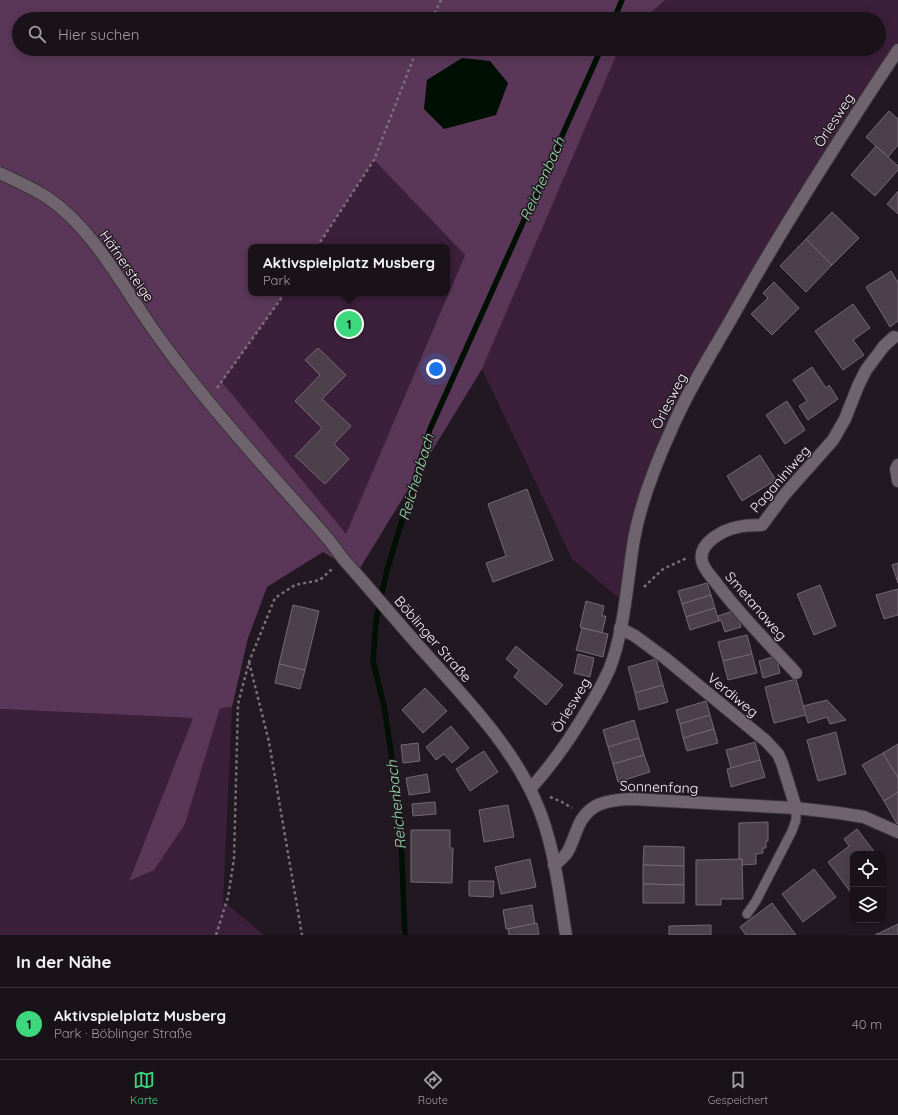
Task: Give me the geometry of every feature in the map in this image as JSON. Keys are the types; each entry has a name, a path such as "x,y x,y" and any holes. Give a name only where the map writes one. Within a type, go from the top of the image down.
{"street":[{"name":"Örlesweg","path":"530,789 546,771 568,740 598,692 608,671 620,628 635,537 640,516 653,473 675,421 704,366 784,228 831,152 898,50"},
{"name":"Häfnersteige","path":"0,173 24,184 49,199 73,220 93,242 147,320 207,400"},
{"name":"Paganiniweg","path":"701,554 703,547 709,541 722,533 737,527 762,525 785,494 833,440 842,424 866,370 894,337"},
{"name":"Böblinger Straße","path":"207,400 329,540 366,586 485,722 502,744 530,789 543,823 554,865 566,935"},
{"path":"898,465 896,469 898,481"},
{"name":"Smetanaweg","path":"701,554 702,562 719,587 756,631 796,673"},
{"name":"Verdiweg","path":"620,628 635,636 665,658 766,741 778,754 796,808"},
{"name":"Sonnenfang","path":"554,865 563,859 569,851 578,827 590,810 601,803 615,799 796,808 839,813 864,817 898,832"}],"lane":[{"path":"747,914 756,901 792,831 796,820 796,808"}],"path":[{"path":"435,12 441,0"},
{"path":"319,244 374,160 414,56"},
{"path":"207,400 222,382 283,296"},
{"path":"625,603 663,569 684,558 701,554"},
{"path":"216,935 228,898 234,859 238,704 249,662 275,598 294,585 320,580 344,560"},
{"path":"249,662 269,742 302,935"}],"shaded area":[{"path":"0,0 665,0 652,12 12,12 12,56 616,56 482,369 357,573 323,552 267,587 248,638 232,707 220,708 185,824 154,870 129,881 193,718 0,709","holes":["374,160 465,255 450,290 450,296 448,296 346,534 222,382 283,296 248,296 248,244 319,244"]},
{"path":"665,0 898,0 898,50 765,259 653,473 625,603 572,559 482,369 616,56 886,56 886,12 652,12"},
{"path":"462,58 490,61 508,83 496,115 444,129 424,109 427,80"},
{"path":"374,160 465,255 450,290 450,244 319,244"},
{"path":"283,296 448,296 346,535 222,382"},
{"path":"220,707 232,707 223,901 264,935 0,935 0,709 193,718 129,880 185,824"}],"building":[{"path":"889,111 898,119 898,145 888,157 866,137"},
{"path":"876,146 898,166 898,170 875,196 851,175"},
{"path":"898,191 898,214 887,204"},
{"path":"832,212 859,238 832,265 806,239"},
{"path":"806,239 832,265 806,292 780,266"},
{"path":"891,271 898,281 898,321 890,327 866,287"},
{"path":"774,282 799,308 772,335 751,314 768,298 763,293"},
{"path":"853,304 870,328 853,340 864,355 843,370 815,331"},
{"path":"318,348 346,375 322,399 351,426 334,444 349,459 325,484 295,456 322,428 295,401 320,375 305,360"},
{"path":"812,367 826,388 829,385 838,399 808,420 799,406 807,401 793,380"},
{"path":"787,401 805,430 785,444 766,415"},
{"path":"760,455 776,480 742,501 727,476"},
{"path":"527,489 553,560 493,582 486,563 506,556 488,504"},
{"path":"898,563 898,583 892,565"},
{"path":"707,583 711,595 682,604 678,591"},
{"path":"820,585 836,626 814,635 797,594"},
{"path":"898,589 898,615 884,619 876,595"},
{"path":"711,595 715,608 686,617 682,604"},
{"path":"586,601 604,606 602,616 606,616 602,633 580,627"},
{"path":"293,605 319,611 305,670 279,664"},
{"path":"715,608 719,621 690,630 686,617"},
{"path":"736,610 741,627 725,632 718,616"},
{"path":"582,628 608,634 603,657 576,650"},
{"path":"747,635 752,654 723,661 718,642"},
{"path":"516,646 563,685 546,705 514,677 519,670 506,659"},
{"path":"578,654 594,658 590,677 574,673"},
{"path":"752,654 757,673 728,680 723,661"},
{"path":"776,656 780,673 763,678 759,661"},
{"path":"656,659 663,685 635,693 628,667"},
{"path":"279,664 305,670 300,689 275,683"},
{"path":"796,679 806,715 774,723 765,687"},
{"path":"663,685 668,702 639,710 635,693"},
{"path":"425,688 447,711 423,733 402,710"},
{"path":"827,700 846,720 830,724 827,717 808,723 803,706"},
{"path":"706,701 710,715 680,724 676,710"},
{"path":"710,715 714,729 683,738 680,724"},
{"path":"634,720 639,738 608,747 603,730"},
{"path":"451,726 469,748 452,763 444,754 436,760 426,747"},
{"path":"714,729 718,743 687,751 683,738"},
{"path":"836,732 846,774 818,781 807,740"},
{"path":"639,738 644,755 613,764 608,747"},
{"path":"755,742 760,760 731,768 726,750"},
{"path":"418,743 420,761 403,763 401,745"},
{"path":"898,744 898,778 883,753"},
{"path":"484,751 498,772 470,791 456,769"},
{"path":"883,753 898,778 898,792 884,801 862,765"},
{"path":"644,755 650,772 618,782 613,764"},
{"path":"760,760 765,777 731,787 727,769"},
{"path":"427,774 430,792 409,795 406,778"},
{"path":"898,792 898,823 897,824 884,801"},
{"path":"435,802 436,814 413,816 412,804"},
{"path":"508,805 514,837 484,842 479,810"},
{"path":"768,822 768,841 766,841 766,848 763,848 763,853 756,854 756,864 742,865 742,859 739,859 739,823"},
{"path":"857,829 874,851 850,851 850,891 828,862 849,846 844,839"},
{"path":"411,830 450,830 450,848 453,848 452,883 411,882"},
{"path":"644,846 684,847 684,866 643,865"},
{"path":"530,859 536,887 501,894 495,867"},
{"path":"742,859 743,899 721,899 721,905 696,905 696,860"},
{"path":"643,865 684,866 684,885 643,884"},
{"path":"814,869 836,897 803,922 782,894"},
{"path":"469,881 494,881 493,897 469,896"},
{"path":"643,884 684,885 684,903 643,903"},
{"path":"772,903 796,935 746,935 740,927"},
{"path":"532,905 535,924 506,929 503,910"},
{"path":"537,923 539,935 509,935 508,929"},
{"path":"898,924 898,935 875,935"},
{"path":"711,925 711,935 669,935 669,926"}],"waterway":[{"name":"Reichenbach","path":"617,12 622,0"},
{"name":"Reichenbach","path":"405,935 400,812 384,706 373,661 376,621 387,570 430,429 598,56"}],"place":[{"name":"Aktivspielplatz Musberg","path":"349,324"}]}
